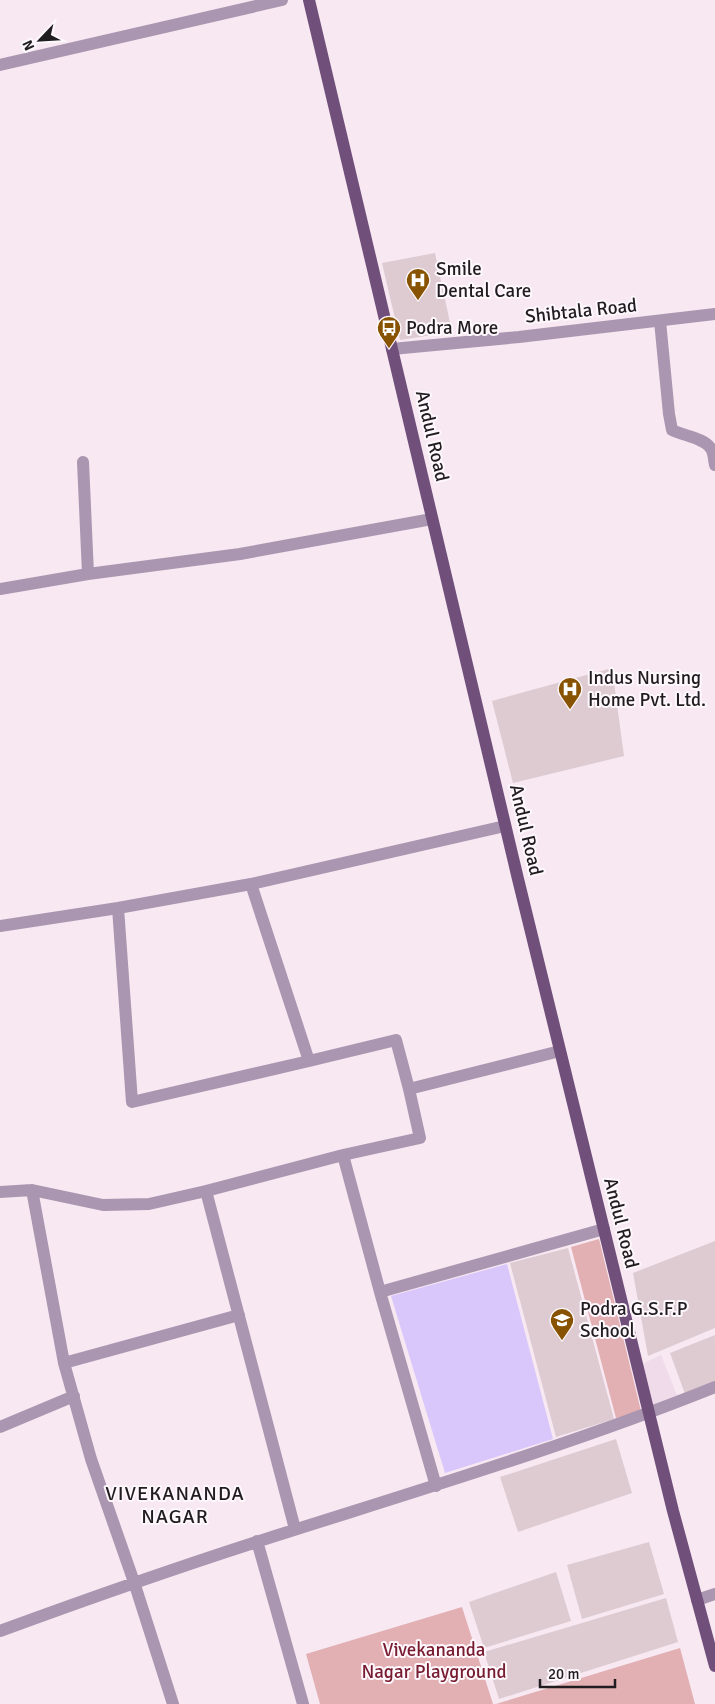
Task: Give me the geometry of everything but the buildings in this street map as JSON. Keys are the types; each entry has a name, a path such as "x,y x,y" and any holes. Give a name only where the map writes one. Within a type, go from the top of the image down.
{"main road":[{"name":"Andul Road","path":"309,0 505,826 648,1413 672,1511 715,1666"}],"street":[{"path":"0,65 282,0"},
{"name":"Shibtala Road","path":"392,349 519,337 715,314"},
{"path":"660,321 668,414 672,430 684,436 699,439 711,449 715,465"},
{"path":"83,462 88,574"},
{"path":"0,589 88,574 240,554 432,519"},
{"path":"0,926 118,908 251,884 505,826"},
{"path":"251,884 309,1061"},
{"path":"0,1192 32,1190 103,1205 149,1204 342,1155 420,1138 396,1040 132,1102 118,908"},
{"path":"409,1089 560,1051"},
{"path":"342,1155 436,1486"},
{"path":"32,1190 64,1363 91,1459 134,1582 173,1704"},
{"path":"206,1191 295,1529"},
{"path":"380,1292 604,1229"},
{"path":"64,1363 239,1315"},
{"path":"0,1631 134,1582 295,1529 436,1486 648,1413 715,1387"},
{"path":"0,1427 74,1396"},
{"path":"257,1542 303,1704"},
{"path":"697,1600 715,1594"}],"shaded area":[{"path":"507,1264 553,1439 445,1473 391,1296"},
{"path":"661,1355 678,1398 653,1409 642,1364"}],"green space":[{"path":"599,1239 641,1411 616,1418 571,1247"},
{"name":"Vivekananda Nagar Playground","path":"462,1607 493,1704 320,1704 306,1654"},
{"name":"Vivekananda Nagar Playground","path":"680,1648 695,1704 496,1704"}],"place":[{"name":"Smile Dental Care","path":"418,301"},
{"name":"Podra More","path":"389,349"},
{"name":"Indus Nursing Home Pvt. Ltd.","path":"570,710"},
{"name":"Podra G.S.F.P School","path":"562,1341"}],"district":[{"name":"VIVEKANANDA NAGAR","path":"175,1504"}]}
